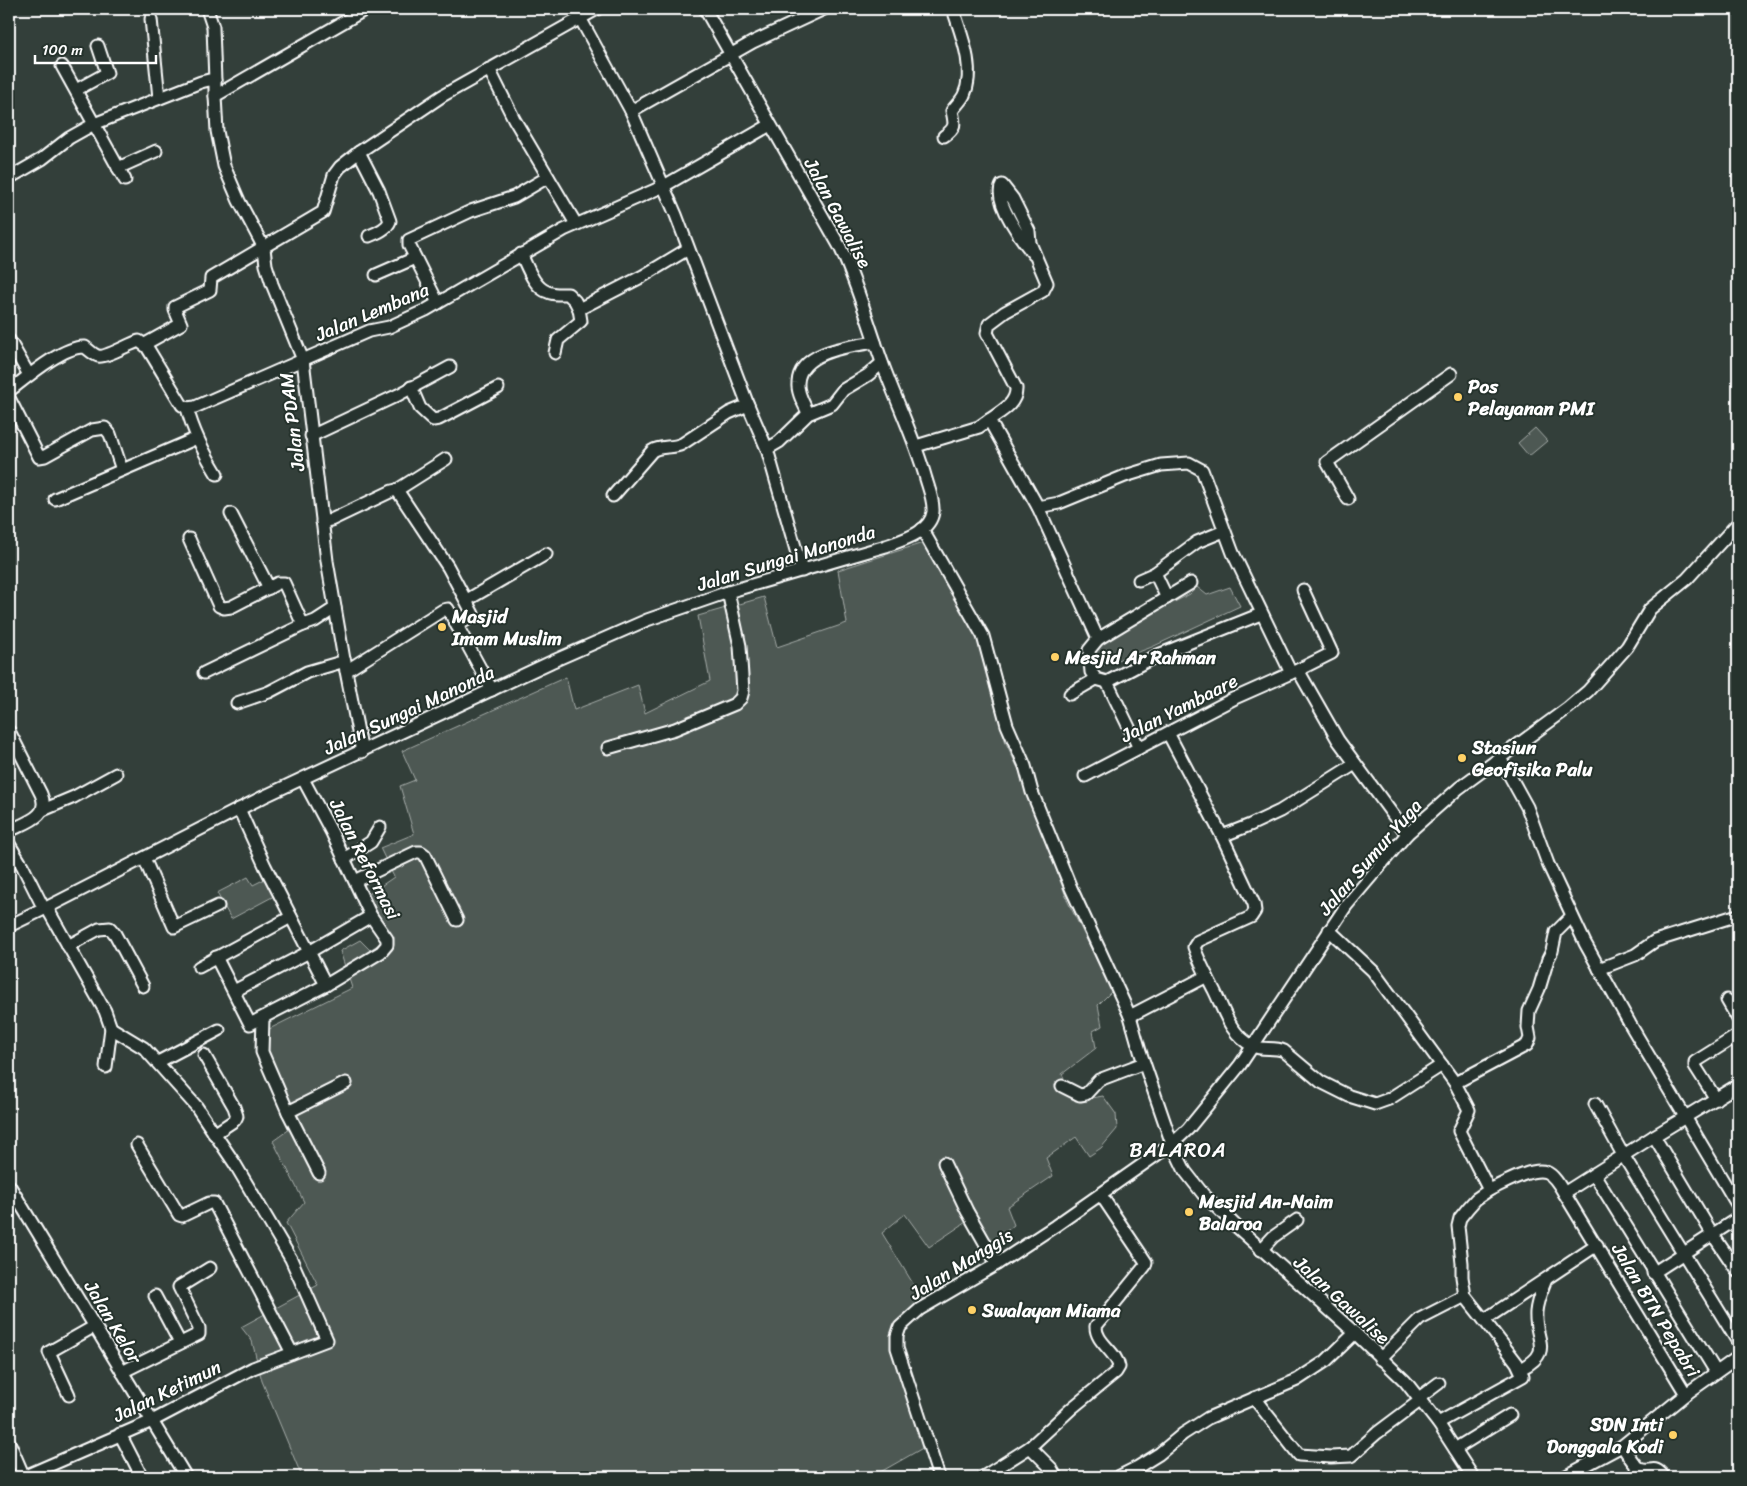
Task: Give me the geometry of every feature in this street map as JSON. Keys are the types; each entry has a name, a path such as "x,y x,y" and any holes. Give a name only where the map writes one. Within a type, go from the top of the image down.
{"street":[{"name":"Jalan PDAM","path":"207,9 213,27 215,96 224,166 260,250 303,360 322,522 345,666 362,752"},
{"path":"215,96 366,9"},
{"name":"Jalan Gawalise","path":"705,9 840,248 853,277 882,363 916,446 931,496 933,512 922,530 983,636 1007,726 1025,766 1032,792 1061,865 1130,1016 1172,1144 1185,1171 1197,1188 1261,1250 1355,1333 1405,1381 1438,1423 1474,1477"},
{"path":"632,111 759,38 824,9"},
{"path":"944,136 951,131 954,124 952,111 963,98 968,86 966,51 953,9"},
{"path":"145,344 181,324 175,307 210,290 211,279 323,212 334,175 340,167 359,152 442,96 587,12 664,186 748,405 768,449 802,570"},
{"path":"151,19 159,98"},
{"path":"76,90 108,73 98,46"},
{"path":"62,66 125,180"},
{"path":"489,69 514,119 576,224"},
{"path":"9,178 42,159 69,138 94,124 201,82 215,81"},
{"name":"Jalan Lembana","path":"187,408 195,407 369,330 392,326 438,303 576,224 664,186 770,125"},
{"path":"118,168 156,151"},
{"path":"359,152 379,191 390,221 379,232 370,236"},
{"path":"438,303 408,242 410,239 471,211 514,197 548,178"},
{"path":"916,446 979,427 1012,402 1017,395 1016,388 987,333 989,324 1043,291 1046,282 1030,243 1029,231 1013,199 1002,185 999,193 1007,213 1022,241 1034,255"},
{"path":"580,310 688,249"},
{"path":"521,254 536,282 544,290 550,293 568,294 580,310 581,321 558,340 555,353"},
{"path":"376,275 415,258"},
{"path":"9,340 29,375"},
{"path":"9,391 29,375 74,348 85,347 96,356 103,357 139,341 145,344 181,402 187,408 197,438 217,474"},
{"path":"808,413 798,385 800,372 818,355 837,348 875,342"},
{"path":"768,449 782,440 808,413 832,404 843,390 868,375 882,363"},
{"path":"311,436 450,367"},
{"path":"1348,499 1327,462 1451,374"},
{"path":"412,387 420,408 433,420 439,419 498,388"},
{"path":"9,398 39,457 45,456 92,430 105,428 110,434 122,470"},
{"path":"613,496 652,451 658,448 678,446 729,414 748,405"},
{"path":"989,420 1038,507 1098,639"},
{"path":"55,499 197,438"},
{"path":"322,522 331,520 397,490 446,459"},
{"path":"1038,507 1059,503 1125,476 1161,465 1189,463 1202,470 1233,553 1261,614 1294,672 1332,731 1407,834"},
{"path":"397,490 401,493 467,600 473,615 457,626"},
{"path":"232,514 269,588"},
{"name":"Jalan Sumur Yuga","path":"1172,1144 1202,1113 1253,1046 1346,906 1407,834 1459,788 1568,708 1588,691 1627,647 1650,609 1687,579 1738,523"},
{"name":"Jalan Sungai Manonda","path":"9,926 239,809 492,690 647,620 728,592 886,546 922,530"},
{"path":"1139,580 1155,573 1197,542 1224,530"},
{"path":"189,539 219,606 224,608 231,607 278,583 284,583 303,625"},
{"path":"467,600 546,554"},
{"path":"1155,573 1167,598"},
{"path":"1191,583 1098,639 1089,650 1091,672 1096,679 1107,682 1158,655 1261,614"},
{"name":"Jalan Yambaare","path":"1085,776 1235,698 1332,653 1302,590"},
{"path":"608,748 675,729 735,704 741,698 743,691 740,646 728,592"},
{"path":"204,673 315,621 335,608"},
{"path":"237,703 269,692 307,672 345,666 444,609 448,609 492,690"},
{"path":"1070,694 1096,679"},
{"path":"1107,682 1139,748"},
{"path":"9,731 42,794 45,804 40,815 9,831"},
{"path":"1168,734 1222,836 1254,904 1255,911 1250,917 1196,942 1194,947 1230,1025 1253,1046 1276,1048 1284,1051 1321,1082 1349,1096 1375,1104 1389,1099 1442,1065"},
{"path":"1500,758 1527,807 1548,864 1599,969 1738,1206"},
{"path":"1222,836 1280,810 1355,764"},
{"path":"43,810 74,797 116,774"},
{"name":"Jalan Reformasi","path":"263,1018 326,985 385,948 387,944 387,939 371,916 303,779"},
{"path":"239,809 262,859 326,985"},
{"path":"344,859 371,842 380,828"},
{"path":"9,844 104,1008 111,1028 106,1068"},
{"path":"355,881 416,852 421,852 425,855 457,920"},
{"path":"144,858 173,926 178,926 218,906"},
{"path":"1599,969 1635,955 1655,941 1738,915"},
{"path":"234,991 309,952 371,916"},
{"path":"1455,1084 1527,1045 1530,1038 1528,1027 1529,1011 1552,951 1556,932 1572,916"},
{"path":"199,967 291,917"},
{"path":"68,946 100,929 110,928 143,986"},
{"path":"1329,930 1374,971 1455,1084 1469,1110 1460,1126 1460,1134 1489,1190 1476,1199 1468,1208 1460,1218 1458,1226 1465,1296 1523,1374 1522,1378 1477,1400 1438,1423"},
{"path":"216,957 250,1024 263,1018 262,1052 288,1112 319,1173"},
{"path":"1130,1016 1207,976"},
{"path":"1727,1000 1738,1019"},
{"path":"111,1028 137,1042 158,1062 196,1106 214,1134 235,1120 237,1116 234,1107 204,1055"},
{"path":"158,1062 219,1030"},
{"path":"1716,1099 1695,1066 1695,1062 1738,1035"},
{"path":"1062,1086 1080,1095 1086,1094 1099,1080 1144,1063"},
{"path":"288,1112 346,1083"},
{"path":"1564,1192 1738,1085"},
{"path":"1595,1104 1623,1155 1738,1342"},
{"name":"Jalan Ketimun","path":"24,1477 152,1421 253,1368 327,1340 291,1259 235,1164 214,1134"},
{"path":"1654,1136 1713,1235 1738,1272"},
{"name":"Jalan Manggis","path":"939,1477 897,1348 897,1336 900,1326 920,1309 997,1264 1172,1144"},
{"path":"137,1145 179,1215 182,1216 209,1202 214,1203 292,1353"},
{"path":"944,1163 967,1211 997,1264"},
{"name":"Jalan BTN Pepabri","path":"1489,1190 1523,1175 1542,1171 1548,1172 1556,1180 1686,1394"},
{"name":"Jalan BTN Pepabri","path":"1594,1174 1653,1273 1716,1372"},
{"name":"Jalan Kelor","path":"9,1185 186,1477"},
{"path":"984,1477 1030,1447 1072,1408 1116,1372 1119,1367 1118,1361 1096,1333 1096,1326 1145,1266 1146,1262 1100,1195"},
{"name":"Jalan BTN Pepabri","path":"1653,1273 1738,1218"},
{"path":"1261,1250 1273,1237 1297,1220"},
{"name":"Jalan BTN Pepabri","path":"1484,1320 1596,1245"},
{"path":"122,1372 199,1334 200,1331 179,1287 210,1268"},
{"path":"1521,1369 1537,1358 1540,1350 1536,1314 1539,1297 1546,1278"},
{"path":"155,1296 180,1343"},
{"path":"1380,1358 1420,1319 1465,1296"},
{"path":"68,1395 49,1352 95,1326"},
{"path":"1118,1477 1138,1467 1208,1418 1277,1390 1313,1370 1338,1351 1355,1333"},
{"path":"1564,1477 1622,1446 1686,1394 1738,1357"},
{"path":"1254,1398 1299,1455 1348,1457 1439,1383"},
{"path":"1455,1449 1510,1415"},
{"path":"120,1434 142,1477"},
{"path":"9,1442 24,1477"},
{"path":"1622,1446 1641,1470 1659,1470 1664,1477"},
{"path":"1030,1447 1051,1468 1056,1477"}],"shaded area":[{"path":"1535,428 1547,441 1529,456 1518,443"},
{"path":"923,543 978,635 992,696 1006,743 1024,781 1068,902 1112,991 1098,1005 1102,1026 1093,1031 1096,1048 1062,1074 1075,1101 1103,1096 1116,1114 1117,1129 1101,1148 1089,1156 1076,1137 1046,1158 1053,1176 1007,1207 1014,1225 992,1243 975,1216 929,1247 905,1214 882,1233 928,1308 906,1330 897,1362 928,1445 877,1474 878,1477 302,1477 262,1381 252,1341 241,1327 318,1285 286,1223 304,1202 273,1141 301,1121 255,1036 352,988 340,951 360,940 370,950 388,938 369,894 394,877 380,848 414,834 400,786 415,780 402,751 566,677 574,710 638,685 645,713 710,681 698,616 764,597 777,647 847,623 838,570"},
{"path":"1197,587 1207,595 1230,587 1240,606 1152,647 1096,668 1093,653 1095,647 1137,621 1190,594"},
{"path":"248,877 253,885 265,879 274,896 231,919 217,893"}],"place":[{"name":"Pos Pelayanan PMI","path":"1458,397"},
{"name":"Masjid Imam Muslim","path":"442,627"},
{"name":"Mesjid Ar Rahman","path":"1055,657"},
{"name":"Stasiun Geofisika Palu","path":"1462,758"},
{"name":"Mesjid An-Naim Balaroa","path":"1189,1212"},
{"name":"Swalayan Miama","path":"972,1310"},
{"name":"SDN Inti Donggala Kodi","path":"1673,1435"}],"district":[{"name":"BALAROA","path":"1178,1150"}]}
